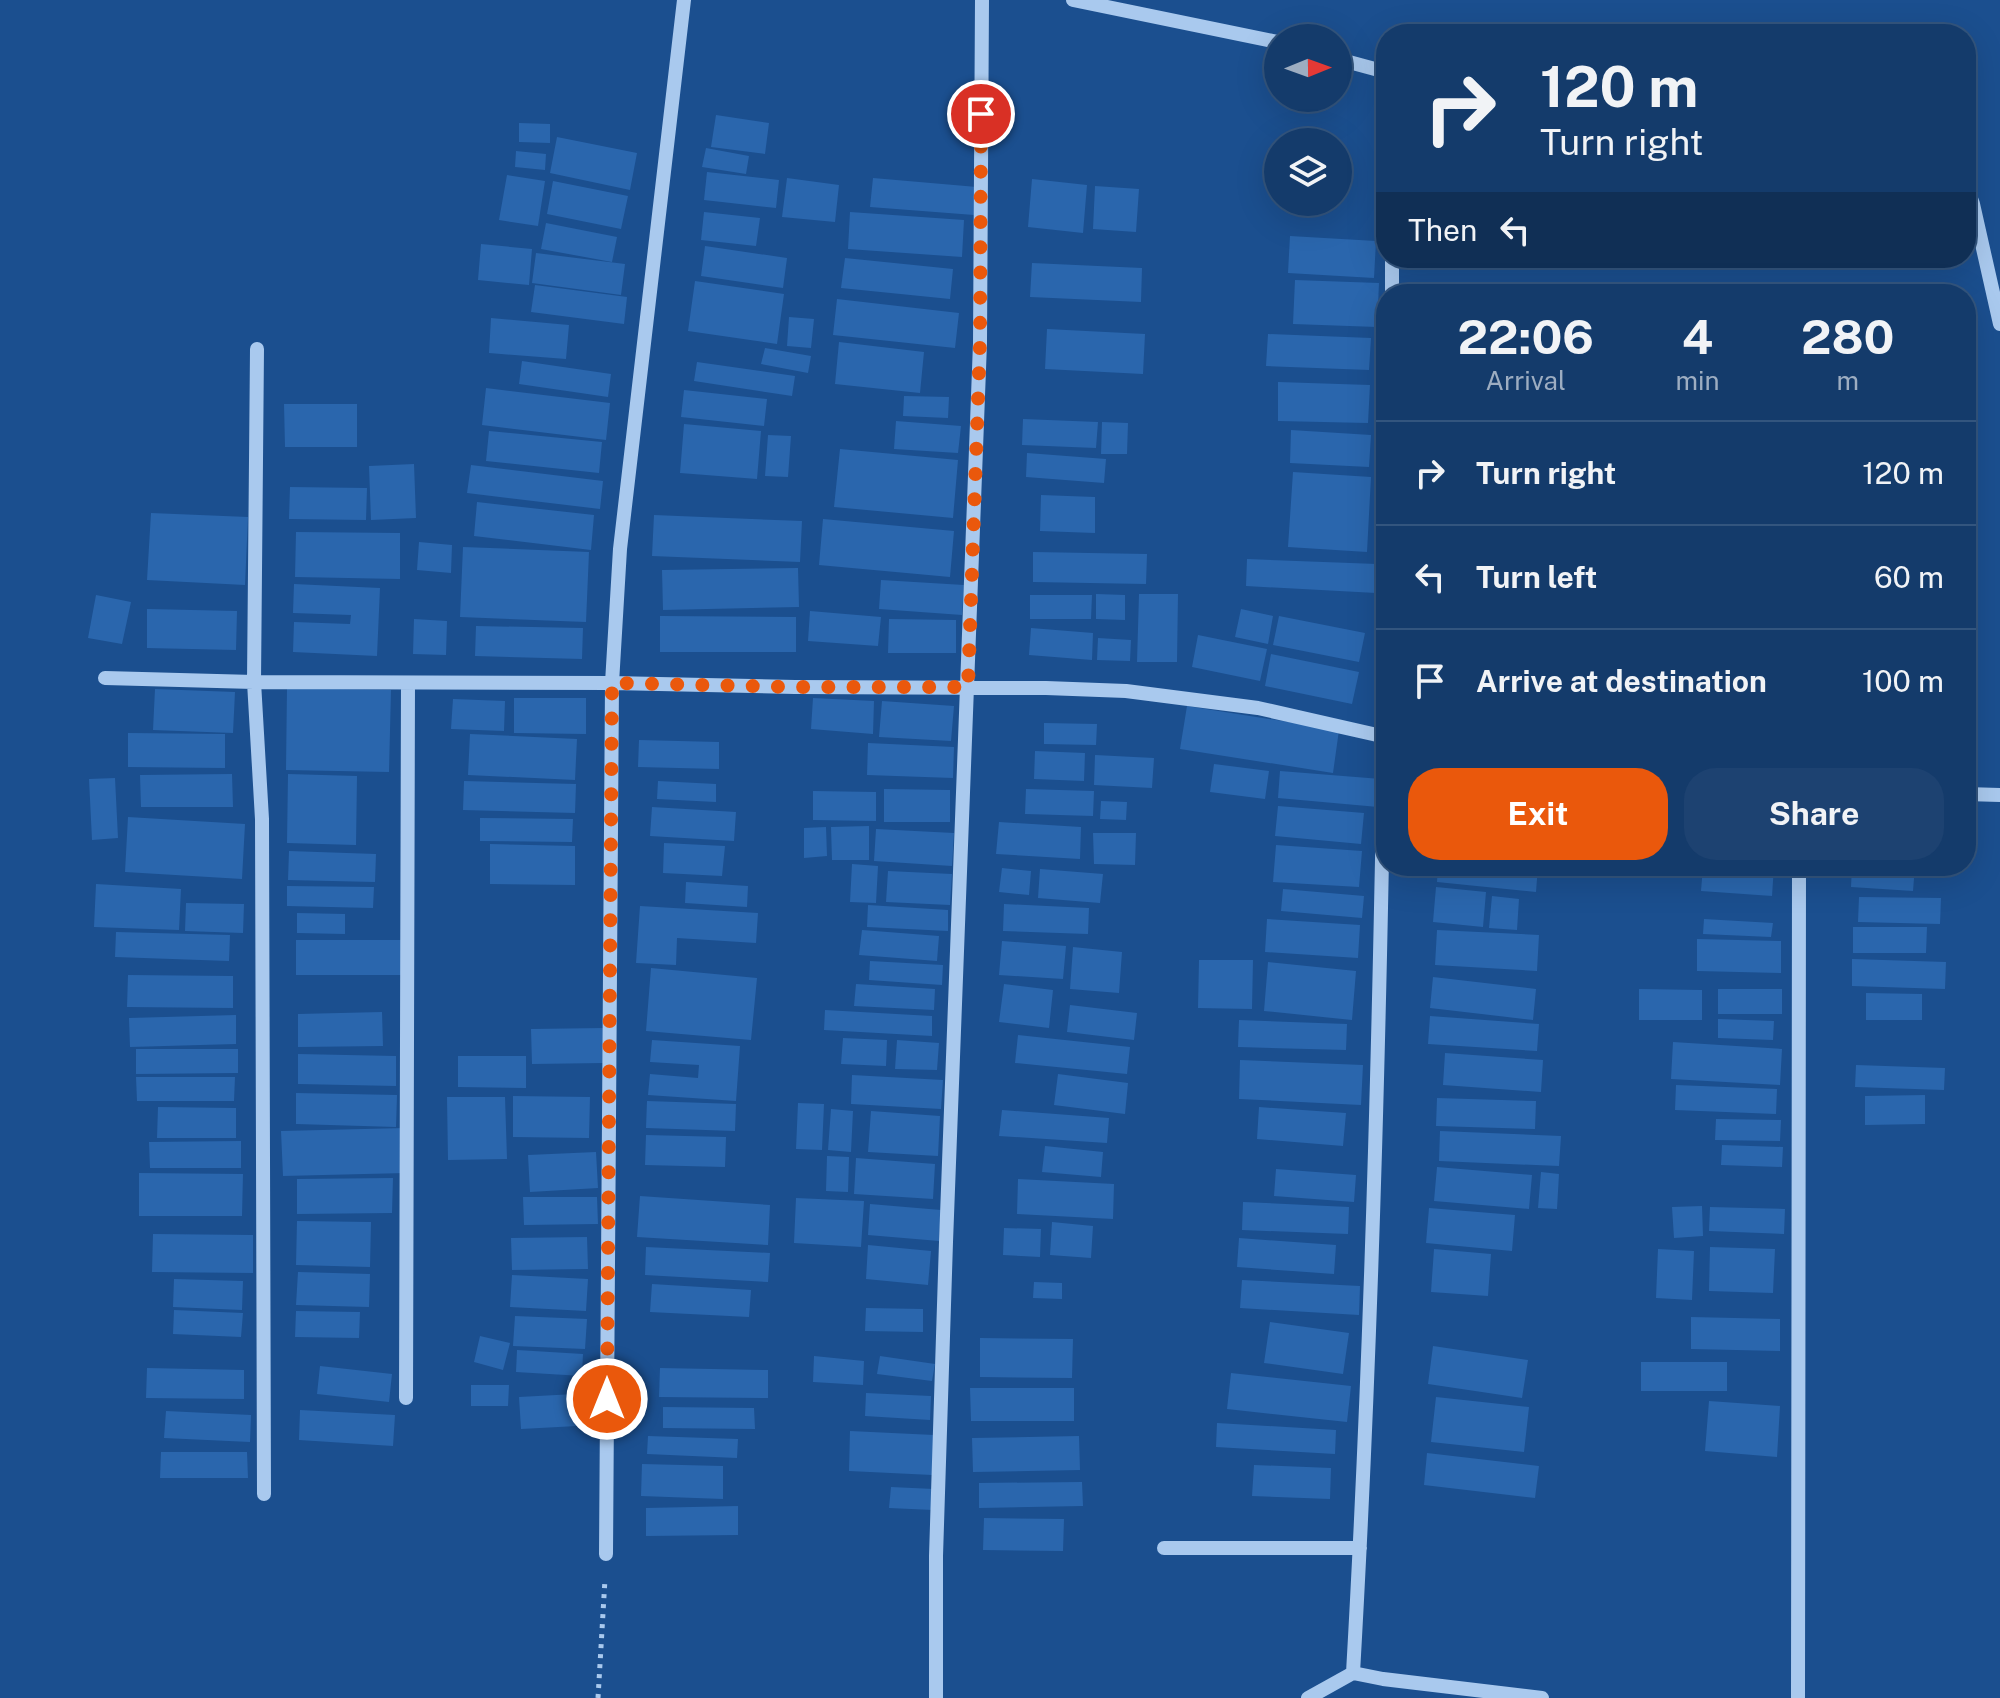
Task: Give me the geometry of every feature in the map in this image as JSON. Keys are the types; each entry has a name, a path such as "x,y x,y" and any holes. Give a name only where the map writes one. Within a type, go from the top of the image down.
{"street":[{"path":"606,1554 612,683 620,549 684,0"},
{"path":"936,1698 938,1493 980,343 982,0"},
{"path":"1073,0 1264,39"},
{"path":"1352,63 1376,69"},
{"path":"1976,217 2000,324"},
{"path":"257,349 254,682 262,819 264,1494"},
{"path":"105,678 254,682 1060,688 1163,695 1258,708 1376,735"},
{"path":"406,1398 408,683"},
{"path":"1976,794 2000,795"},
{"path":"1353,1673 1360,1548 1382,876"},
{"path":"1798,1698 1799,876"},
{"path":"1164,1548 1360,1548"},
{"path":"1308,1698 1353,1673 1542,1698"}],"path":[{"path":"598,1698 606,1554"}],"building":[{"path":"716,115 769,123 765,154 711,147"},
{"path":"519,123 550,124 550,143 519,142"},
{"path":"557,137 637,153 630,190 550,173"},
{"path":"706,148 749,156 746,174 702,167"},
{"path":"516,151 546,154 545,170 515,167"},
{"path":"707,172 779,180 776,208 704,200"},
{"path":"507,175 545,181 538,226 499,220"},
{"path":"787,178 839,185 835,222 782,217"},
{"path":"873,178 977,187 974,215 870,207"},
{"path":"1032,179 1087,185 1083,233 1028,227"},
{"path":"553,181 628,196 621,229 547,214"},
{"path":"1095,186 1139,189 1136,232 1093,229"},
{"path":"704,212 760,218 756,246 701,240"},
{"path":"850,212 964,220 962,257 848,249"},
{"path":"546,223 617,237 612,262 541,249"},
{"path":"1290,236 1376,241 1374,278 1288,273"},
{"path":"481,244 532,249 529,285 478,280"},
{"path":"705,246 787,258 783,288 701,276"},
{"path":"536,253 625,264 621,295 532,283"},
{"path":"845,258 953,269 950,299 841,288"},
{"path":"1032,263 1142,268 1141,302 1030,297"},
{"path":"1295,280 1379,283 1376,284 1376,327 1293,324"},
{"path":"695,281 784,294 777,344 688,331"},
{"path":"535,285 627,297 624,324 531,312"},
{"path":"837,299 959,313 955,348 833,335"},
{"path":"789,317 814,319 811,348 787,346"},
{"path":"491,318 569,325 566,359 489,353"},
{"path":"1047,329 1145,334 1143,374 1045,369"},
{"path":"1268,334 1371,338 1369,370 1266,366"},
{"path":"839,342 924,352 920,393 835,384"},
{"path":"765,348 811,356 808,373 761,364"},
{"path":"522,361 611,374 608,397 519,384"},
{"path":"697,362 795,376 792,396 694,381"},
{"path":"1278,382 1370,385 1368,423 1278,421"},
{"path":"486,388 610,403 606,440 482,425"},
{"path":"684,390 767,399 764,426 681,417"},
{"path":"904,396 949,397 948,418 903,416"},
{"path":"284,404 357,404 357,447 285,447"},
{"path":"1023,419 1098,422 1096,448 1022,445"},
{"path":"896,421 961,426 958,453 894,449"},
{"path":"1102,422 1128,423 1127,454 1101,454"},
{"path":"684,424 761,431 757,479 680,473"},
{"path":"1291,430 1371,435 1369,467 1290,463"},
{"path":"489,431 602,442 599,473 486,461"},
{"path":"768,435 791,436 788,477 765,476"},
{"path":"840,449 958,460 953,518 834,507"},
{"path":"1027,453 1106,459 1104,483 1026,477"},
{"path":"414,464 416,518 371,520 369,466"},
{"path":"471,465 603,481 600,509 467,493"},
{"path":"1293,472 1371,477 1367,552 1288,547"},
{"path":"290,487 367,488 366,520 289,519"},
{"path":"1041,495 1095,497 1095,533 1040,531"},
{"path":"477,502 594,515 591,550 474,536"},
{"path":"151,513 248,517 245,585 147,580"},
{"path":"654,515 802,521 800,562 652,556"},
{"path":"823,519 954,531 950,577 819,565"},
{"path":"296,532 400,533 400,579 295,577"},
{"path":"419,542 452,545 451,573 417,570"},
{"path":"463,547 589,552 586,622 460,617"},
{"path":"1033,552 1147,554 1146,584 1033,582"},
{"path":"1247,559 1376,564 1376,593 1246,586"},
{"path":"798,568 799,607 663,610 662,570"},
{"path":"881,580 964,585 962,615 879,609"},
{"path":"294,584 380,588 377,656 293,652 294,622 350,624 351,615 293,613"},
{"path":"1096,594 1125,595 1125,620 1096,619"},
{"path":"1139,594 1178,594 1177,662 1137,662"},
{"path":"96,595 131,602 122,644 88,638"},
{"path":"1030,595 1092,595 1091,619 1030,619"},
{"path":"147,609 237,611 236,650 147,648"},
{"path":"1241,609 1273,616 1268,644 1235,637"},
{"path":"810,611 881,617 878,646 808,641"},
{"path":"660,616 796,617 796,652 660,652"},
{"path":"1279,616 1365,633 1359,662 1273,645"},
{"path":"414,619 447,621 446,655 413,654"},
{"path":"889,619 956,620 956,653 888,653"},
{"path":"476,626 583,628 582,659 475,656"},
{"path":"1031,628 1093,633 1092,660 1029,655"},
{"path":"1198,635 1267,649 1260,681 1192,667"},
{"path":"1098,638 1131,640 1130,661 1097,660"},
{"path":"1271,654 1359,672 1352,704 1265,686"},
{"path":"287,688 391,690 389,772 286,770"},
{"path":"155,689 235,692 233,733 153,730"},
{"path":"514,698 586,698 586,734 514,733"},
{"path":"813,698 874,701 873,734 811,729"},
{"path":"453,699 505,701 504,731 451,729"},
{"path":"882,701 954,706 951,741 879,737"},
{"path":"1187,706 1339,730 1333,773 1180,749"},
{"path":"1044,723 1097,724 1096,745 1044,744"},
{"path":"128,733 225,734 225,768 128,767"},
{"path":"470,734 577,739 575,780 468,775"},
{"path":"639,740 719,742 719,769 638,767"},
{"path":"868,743 954,747 953,778 867,775"},
{"path":"1035,751 1085,753 1084,781 1034,779"},
{"path":"1095,755 1154,758 1152,788 1094,785"},
{"path":"1214,764 1269,771 1265,799 1210,792"},
{"path":"1280,771 1376,779 1376,807 1278,798"},
{"path":"232,774 233,807 141,807 140,775"},
{"path":"288,774 357,776 356,845 287,843"},
{"path":"115,778 118,838 92,840 89,779"},
{"path":"464,781 576,784 575,813 463,810"},
{"path":"658,781 716,784 716,802 657,799"},
{"path":"884,789 950,790 950,822 884,822"},
{"path":"1026,789 1094,791 1093,816 1025,814"},
{"path":"813,791 876,792 876,821 813,820"},
{"path":"1101,801 1127,802 1126,820 1100,819"},
{"path":"1278,806 1364,813 1361,844 1275,836"},
{"path":"652,807 736,812 734,841 650,836"},
{"path":"128,817 245,824 242,879 125,872"},
{"path":"480,818 573,819 572,842 480,841"},
{"path":"999,822 1081,827 1080,859 996,854"},
{"path":"869,826 869,860 832,860 831,827"},
{"path":"826,827 827,856 804,858 804,828"},
{"path":"876,829 954,833 952,866 874,861"},
{"path":"1093,833 1136,833 1135,865 1094,864"},
{"path":"664,843 725,846 722,876 663,873"},
{"path":"490,844 575,846 575,885 490,884"},
{"path":"1276,845 1362,851 1359,887 1273,882"},
{"path":"289,851 376,854 375,882 288,880"},
{"path":"852,864 878,866 876,903 850,902"},
{"path":"1002,868 1031,871 1029,895 999,892"},
{"path":"1040,869 1103,874 1100,903 1038,898"},
{"path":"888,871 952,874 950,905 886,902"},
{"path":"1437,876 1537,876 1536,892 1437,882"},
{"path":"1702,876 1773,876 1772,896 1701,891"},
{"path":"1852,876 1914,876 1913,891 1851,887"},
{"path":"686,882 748,886 747,907 685,903"},
{"path":"96,884 181,889 179,930 94,927"},
{"path":"287,886 374,887 373,908 287,906"},
{"path":"1436,887 1486,892 1483,927 1433,922"},
{"path":"1283,889 1364,896 1362,918 1281,911"},
{"path":"1492,896 1519,899 1517,930 1489,928"},
{"path":"1859,897 1941,898 1940,924 1858,922"},
{"path":"186,903 244,904 243,933 185,931"},
{"path":"1004,904 1089,908 1088,934 1003,931"},
{"path":"868,905 948,910 948,931 867,927"},
{"path":"640,906 758,913 756,943 677,938 676,965 636,963"},
{"path":"297,913 345,914 345,934 297,933"},
{"path":"1267,919 1360,925 1358,958 1265,952"},
{"path":"1704,919 1773,923 1771,937 1703,934"},
{"path":"1853,927 1927,927 1926,953 1853,953"},
{"path":"862,930 939,936 937,961 859,955"},
{"path":"1437,930 1539,935 1537,971 1435,965"},
{"path":"116,932 230,935 229,961 115,957"},
{"path":"1697,939 1781,941 1781,973 1697,971"},
{"path":"296,940 403,940 403,975 296,975"},
{"path":"1002,941 1066,946 1063,979 999,975"},
{"path":"1073,947 1122,952 1119,993 1070,989"},
{"path":"1852,959 1946,962 1945,989 1852,986"},
{"path":"1199,960 1253,960 1252,1009 1198,1008"},
{"path":"870,961 943,965 942,985 869,980"},
{"path":"1268,962 1356,971 1352,1020 1264,1011"},
{"path":"651,968 757,978 751,1040 646,1031"},
{"path":"128,975 233,976 233,1008 127,1007"},
{"path":"1433,977 1536,989 1533,1020 1430,1008"},
{"path":"856,984 935,989 934,1010 854,1006"},
{"path":"1004,984 1053,990 1049,1028 999,1022"},
{"path":"1639,989 1702,990 1702,1020 1639,1020"},
{"path":"1718,989 1782,989 1782,1014 1718,1014"},
{"path":"1866,993 1922,994 1922,1020 1866,1020"},
{"path":"1070,1005 1137,1013 1134,1040 1067,1032"},
{"path":"825,1010 932,1016 932,1036 824,1030"},
{"path":"382,1012 383,1046 298,1047 298,1014"},
{"path":"236,1015 236,1044 130,1047 129,1018"},
{"path":"1430,1016 1539,1024 1537,1051 1428,1044"},
{"path":"1718,1019 1774,1021 1773,1040 1718,1038"},
{"path":"1239,1020 1347,1024 1346,1050 1238,1047"},
{"path":"604,1028 604,1063 532,1064 531,1029"},
{"path":"1018,1035 1130,1047 1127,1074 1015,1063"},
{"path":"843,1038 887,1040 886,1066 841,1064"},
{"path":"652,1040 740,1046 736,1101 648,1095 650,1074 698,1078 699,1065 650,1062"},
{"path":"897,1040 939,1043 937,1070 895,1069"},
{"path":"1673,1042 1782,1049 1780,1085 1671,1079"},
{"path":"136,1049 238,1049 238,1073 136,1074"},
{"path":"1445,1053 1543,1060 1541,1092 1443,1085"},
{"path":"298,1054 396,1056 396,1086 298,1084"},
{"path":"458,1056 526,1056 526,1088 458,1087"},
{"path":"1240,1060 1363,1065 1361,1105 1239,1099"},
{"path":"1856,1065 1945,1068 1944,1090 1855,1087"},
{"path":"1058,1074 1128,1083 1125,1114 1054,1105"},
{"path":"852,1075 943,1080 941,1109 851,1104"},
{"path":"136,1077 235,1077 234,1101 137,1101"},
{"path":"1676,1085 1777,1089 1776,1114 1675,1110"},
{"path":"296,1093 397,1095 396,1127 296,1124"},
{"path":"1925,1095 1925,1124 1865,1125 1865,1096"},
{"path":"513,1096 590,1097 589,1138 513,1137"},
{"path":"447,1097 505,1097 507,1159 448,1160"},
{"path":"1437,1098 1536,1101 1535,1129 1436,1126"},
{"path":"647,1101 736,1104 735,1131 646,1128"},
{"path":"798,1103 824,1104 822,1150 796,1149"},
{"path":"158,1107 236,1108 236,1138 157,1138"},
{"path":"1259,1107 1346,1113 1343,1146 1257,1139"},
{"path":"831,1109 853,1111 851,1152 828,1150"},
{"path":"1002,1110 1109,1118 1107,1143 999,1136"},
{"path":"871,1111 940,1116 938,1156 868,1152"},
{"path":"1716,1119 1781,1120 1780,1141 1715,1140"},
{"path":"405,1128 406,1173 283,1176 281,1131"},
{"path":"1440,1131 1561,1136 1559,1166 1439,1161"},
{"path":"646,1135 726,1137 725,1167 645,1165"},
{"path":"241,1141 241,1168 150,1168 149,1142"},
{"path":"1722,1145 1783,1147 1782,1167 1721,1165"},
{"path":"1045,1146 1103,1152 1101,1177 1042,1172"},
{"path":"596,1152 598,1188 530,1192 528,1155"},
{"path":"827,1156 849,1157 848,1192 826,1191"},
{"path":"856,1158 935,1164 933,1199 854,1194"},
{"path":"1437,1167 1532,1175 1529,1209 1434,1201"},
{"path":"1276,1169 1356,1175 1354,1202 1274,1196"},
{"path":"1541,1172 1559,1174 1557,1209 1538,1208"},
{"path":"139,1173 243,1174 242,1216 139,1216"},
{"path":"393,1178 392,1213 297,1214 297,1179"},
{"path":"1018,1179 1114,1184 1113,1219 1017,1214"},
{"path":"640,1196 770,1205 768,1245 637,1237"},
{"path":"523,1197 597,1197 598,1224 524,1225"},
{"path":"796,1198 864,1201 861,1247 794,1243"},
{"path":"1243,1202 1349,1207 1348,1234 1242,1230"},
{"path":"870,1204 941,1210 939,1241 868,1235"},
{"path":"1702,1206 1703,1236 1674,1238 1672,1207"},
{"path":"1710,1207 1785,1209 1784,1234 1709,1231"},
{"path":"1429,1208 1515,1215 1512,1251 1426,1243"},
{"path":"297,1221 371,1222 370,1267 296,1265"},
{"path":"1052,1222 1093,1226 1091,1258 1050,1255"},
{"path":"1004,1228 1041,1229 1040,1257 1003,1255"},
{"path":"153,1234 253,1235 253,1273 152,1272"},
{"path":"587,1237 588,1269 512,1270 511,1238"},
{"path":"1239,1238 1336,1245 1334,1274 1237,1267"},
{"path":"868,1245 931,1251 928,1285 866,1279"},
{"path":"646,1247 770,1253 768,1282 645,1275"},
{"path":"1710,1247 1775,1249 1773,1293 1709,1291"},
{"path":"1434,1249 1491,1254 1488,1296 1431,1292"},
{"path":"1658,1249 1694,1251 1692,1300 1656,1298"},
{"path":"298,1272 370,1274 369,1307 296,1305"},
{"path":"512,1275 588,1279 586,1311 510,1307"},
{"path":"174,1279 243,1281 242,1310 173,1307"},
{"path":"1242,1280 1360,1286 1359,1315 1240,1308"},
{"path":"1034,1282 1062,1283 1062,1299 1033,1298"},
{"path":"652,1284 751,1290 749,1317 650,1312"},
{"path":"866,1308 923,1309 923,1332 865,1331"},
{"path":"174,1310 243,1313 241,1337 173,1334"},
{"path":"296,1311 360,1312 359,1338 295,1337"},
{"path":"515,1316 587,1319 585,1349 513,1346"},
{"path":"1691,1317 1780,1319 1780,1351 1691,1349"},
{"path":"1270,1322 1349,1333 1343,1374 1264,1363"},
{"path":"480,1336 510,1343 503,1370 474,1362"},
{"path":"980,1338 1073,1339 1072,1378 980,1377"},
{"path":"1433,1346 1528,1360 1522,1398 1428,1384"},
{"path":"517,1350 583,1354 582,1376 516,1372"},
{"path":"814,1356 864,1361 863,1385 813,1382"},
{"path":"880,1356 935,1364 932,1381 877,1374"},
{"path":"1641,1362 1727,1362 1727,1391 1641,1391"},
{"path":"320,1366 392,1374 389,1402 317,1394"},
{"path":"147,1368 244,1370 244,1399 146,1398"},
{"path":"660,1368 768,1370 768,1398 659,1397"},
{"path":"1231,1373 1351,1386 1347,1422 1227,1409"},
{"path":"471,1385 509,1385 508,1406 471,1406"},
{"path":"970,1388 1074,1388 1074,1421 971,1421"},
{"path":"866,1393 931,1396 930,1420 865,1416"},
{"path":"575,1394 577,1426 521,1429 519,1397"},
{"path":"1436,1397 1529,1407 1524,1452 1431,1442"},
{"path":"1709,1401 1780,1406 1777,1457 1705,1451"},
{"path":"663,1407 754,1408 755,1429 663,1428"},
{"path":"300,1410 395,1415 393,1446 299,1440"},
{"path":"166,1411 251,1415 250,1442 164,1438"},
{"path":"1217,1423 1336,1430 1335,1454 1216,1447"},
{"path":"850,1431 934,1435 932,1475 849,1471"},
{"path":"648,1436 738,1439 737,1458 647,1454"},
{"path":"1079,1436 1080,1470 973,1472 972,1438"},
{"path":"161,1452 247,1452 248,1478 160,1478"},
{"path":"1427,1453 1539,1466 1535,1498 1424,1485"},
{"path":"642,1464 723,1466 723,1499 641,1496"},
{"path":"1254,1465 1331,1468 1330,1499 1252,1496"},
{"path":"1082,1482 1083,1506 979,1508 979,1483"},
{"path":"891,1487 934,1489 933,1510 889,1508"},
{"path":"738,1506 738,1535 646,1536 646,1508"},
{"path":"984,1518 1064,1519 1063,1551 983,1550"}],"route":[{"path":"607,1399 612,683 968,687 980,343 981,114"}]}
